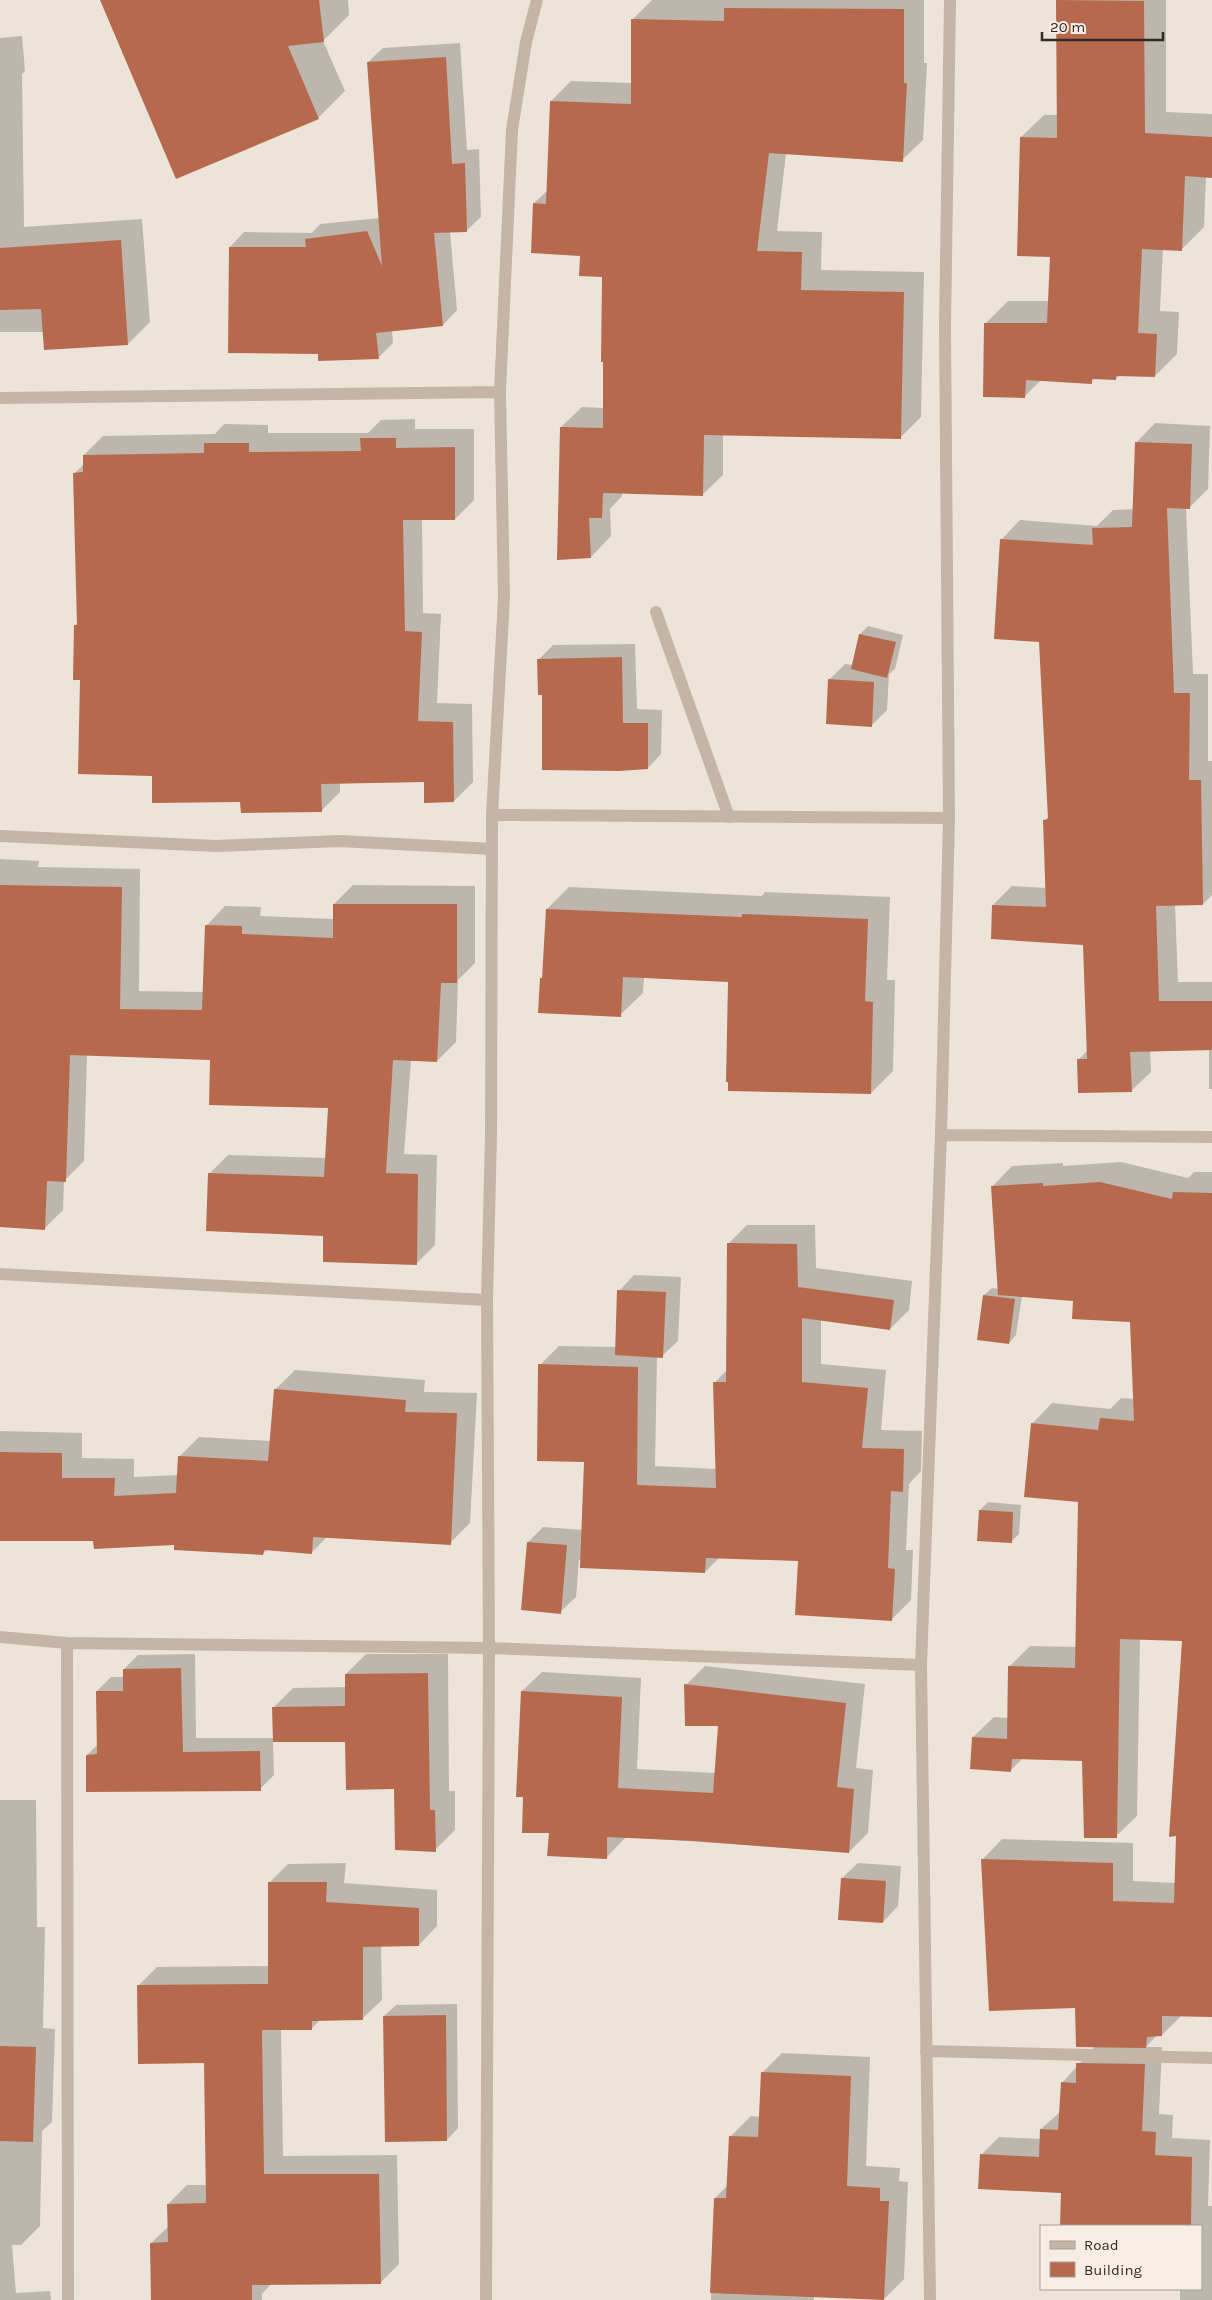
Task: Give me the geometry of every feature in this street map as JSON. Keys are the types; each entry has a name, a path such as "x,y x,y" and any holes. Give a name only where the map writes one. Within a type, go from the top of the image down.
{"street":[{"path":"486,2300 489,1648 487,1300 491,1135 492,814 504,598 500,392 512,130 526,42 537,0"},
{"path":"930,2300 921,1665 941,1135 949,818 945,327 950,0"},
{"path":"0,398 500,392"},
{"path":"656,612 729,817"},
{"path":"492,814 949,818"},
{"path":"0,836 216,846 339,841 492,849"},
{"path":"941,1135 1212,1137"},
{"path":"0,1274 487,1300"},
{"path":"0,1637 68,1643 489,1648 921,1665"},
{"path":"68,1643 68,2300"},
{"path":"926,2051 1212,2058"}],"building":[{"path":"100,0 319,0 324,42 288,46 319,119 176,179"},
{"path":"1056,0 1144,1 1145,133 1212,137 1212,178 1185,176 1182,251 1142,249 1138,333 1157,334 1155,377 1116,376 1116,380 1092,379 1092,384 1026,380 1025,398 983,397 984,323 1047,323 1050,257 1017,256 1020,137 1057,138"},
{"path":"724,8 904,9 904,83 907,83 903,162 769,153 757,251 802,252 801,290 904,292 901,439 704,435 703,496 603,493 602,518 589,518 591,558 557,560 560,427 603,428 603,362 601,362 602,277 579,276 580,256 531,253 533,203 546,204 550,101 631,104 631,19 724,21"},
{"path":"446,57 452,164 465,163 467,232 434,233 443,326 376,333 379,359 318,361 318,354 228,353 229,247 306,247 305,239 367,231 382,266 367,62"},
{"path":"121,240 128,345 44,350 41,309 0,310 0,248"},
{"path":"360,438 396,438 396,448 455,447 455,520 403,520 405,631 422,632 418,721 453,722 454,802 424,803 424,782 321,784 322,812 241,813 240,802 152,803 152,776 78,774 80,680 73,680 74,625 77,625 73,473 83,472 83,455 204,453 204,443 249,443 249,452 361,451"},
{"path":"1135,442 1192,444 1190,509 1167,508 1174,693 1190,693 1189,780 1201,780 1203,905 1156,906 1159,1001 1212,1001 1212,1050 1130,1052 1132,1092 1078,1093 1077,1059 1087,1059 1083,945 991,939 992,905 1046,907 1043,820 1048,819 1039,642 994,639 1000,539 1093,545 1092,528 1132,527"},
{"path":"859,634 896,642 887,678 851,669"},
{"path":"622,657 623,723 648,723 648,769 619,771 542,770 542,695 538,695 537,659"},
{"path":"828,679 874,682 872,727 826,724"},
{"path":"0,885 122,887 120,1009 202,1010 205,925 242,926 242,934 333,938 333,904 457,904 457,983 441,983 437,1062 393,1060 386,1173 418,1174 417,1265 323,1262 323,1236 206,1231 208,1173 324,1177 328,1108 209,1105 210,1060 70,1055 66,1182 47,1181 45,1230 0,1227"},
{"path":"546,909 742,917 742,914 868,919 865,1001 873,1002 871,1094 728,1091 728,1082 726,1082 728,982 623,977 621,1017 538,1013"},
{"path":"1100,1182 1172,1199 1173,1192 1212,1193 1212,2017 1162,2016 1162,2036 1147,2037 1146,2048 1076,2047 1075,2008 989,2011 981,1859 1113,1863 1113,1901 1174,1903 1176,1836 1169,1837 1182,1641 1120,1639 1117,1838 1084,1838 1082,1761 1012,1759 1011,1772 970,1769 972,1737 1007,1739 1008,1666 1075,1668 1078,1502 1024,1497 1031,1423 1098,1430 1100,1418 1134,1421 1130,1322 1072,1319 1073,1301 998,1295 991,1186 1043,1183 1043,1186"},
{"path":"727,1243 797,1244 798,1287 894,1300 890,1330 802,1318 802,1382 868,1388 862,1448 904,1449 903,1492 891,1491 888,1568 895,1569 892,1621 795,1615 798,1561 706,1558 705,1573 580,1568 584,1462 537,1461 538,1364 638,1367 637,1485 716,1488 713,1382 726,1382"},
{"path":"617,1290 666,1292 663,1358 615,1355"},
{"path":"983,1295 1015,1299 1009,1344 977,1340"},
{"path":"274,1389 406,1400 405,1412 457,1413 451,1545 313,1537 312,1554 264,1550 263,1555 174,1550 174,1545 94,1549 93,1541 0,1541 0,1452 62,1453 62,1478 115,1478 114,1496 176,1493 178,1456 268,1461"},
{"path":"979,1510 1013,1512 1012,1543 977,1541"},
{"path":"527,1542 567,1545 561,1614 521,1610"},
{"path":"181,1668 183,1752 260,1751 261,1791 86,1792 86,1755 97,1754 96,1691 123,1691 123,1669"},
{"path":"428,1673 430,1810 435,1810 436,1852 395,1850 394,1789 346,1790 345,1742 273,1742 272,1707 345,1706 345,1674"},
{"path":"684,1684 846,1703 837,1787 854,1789 849,1853 695,1841 607,1837 607,1859 547,1856 549,1833 522,1833 523,1797 516,1797 521,1691 622,1697 618,1788 713,1793 718,1726 685,1726"},
{"path":"841,1878 886,1881 883,1923 838,1920"},
{"path":"268,1882 327,1882 326,1902 419,1908 419,1946 363,1947 363,2020 312,2021 312,2030 262,2030 264,2174 379,2174 381,2284 252,2285 252,2300 151,2300 150,2243 168,2242 167,2204 206,2203 204,2063 138,2064 137,1985 268,1984"},
{"path":"446,2015 447,2141 385,2142 383,2016"},
{"path":"0,2046 36,2047 33,2142 0,2141"},
{"path":"1076,2063 1145,2064 1142,2131 1156,2132 1155,2155 1192,2157 1191,2225 1060,2225 1061,2193 978,2189 980,2154 1039,2157 1040,2129 1058,2130 1061,2082 1076,2083"},
{"path":"761,2072 851,2076 847,2186 880,2188 880,2201 889,2201 884,2300 710,2293 714,2198 726,2198 729,2136 758,2137"}]}
